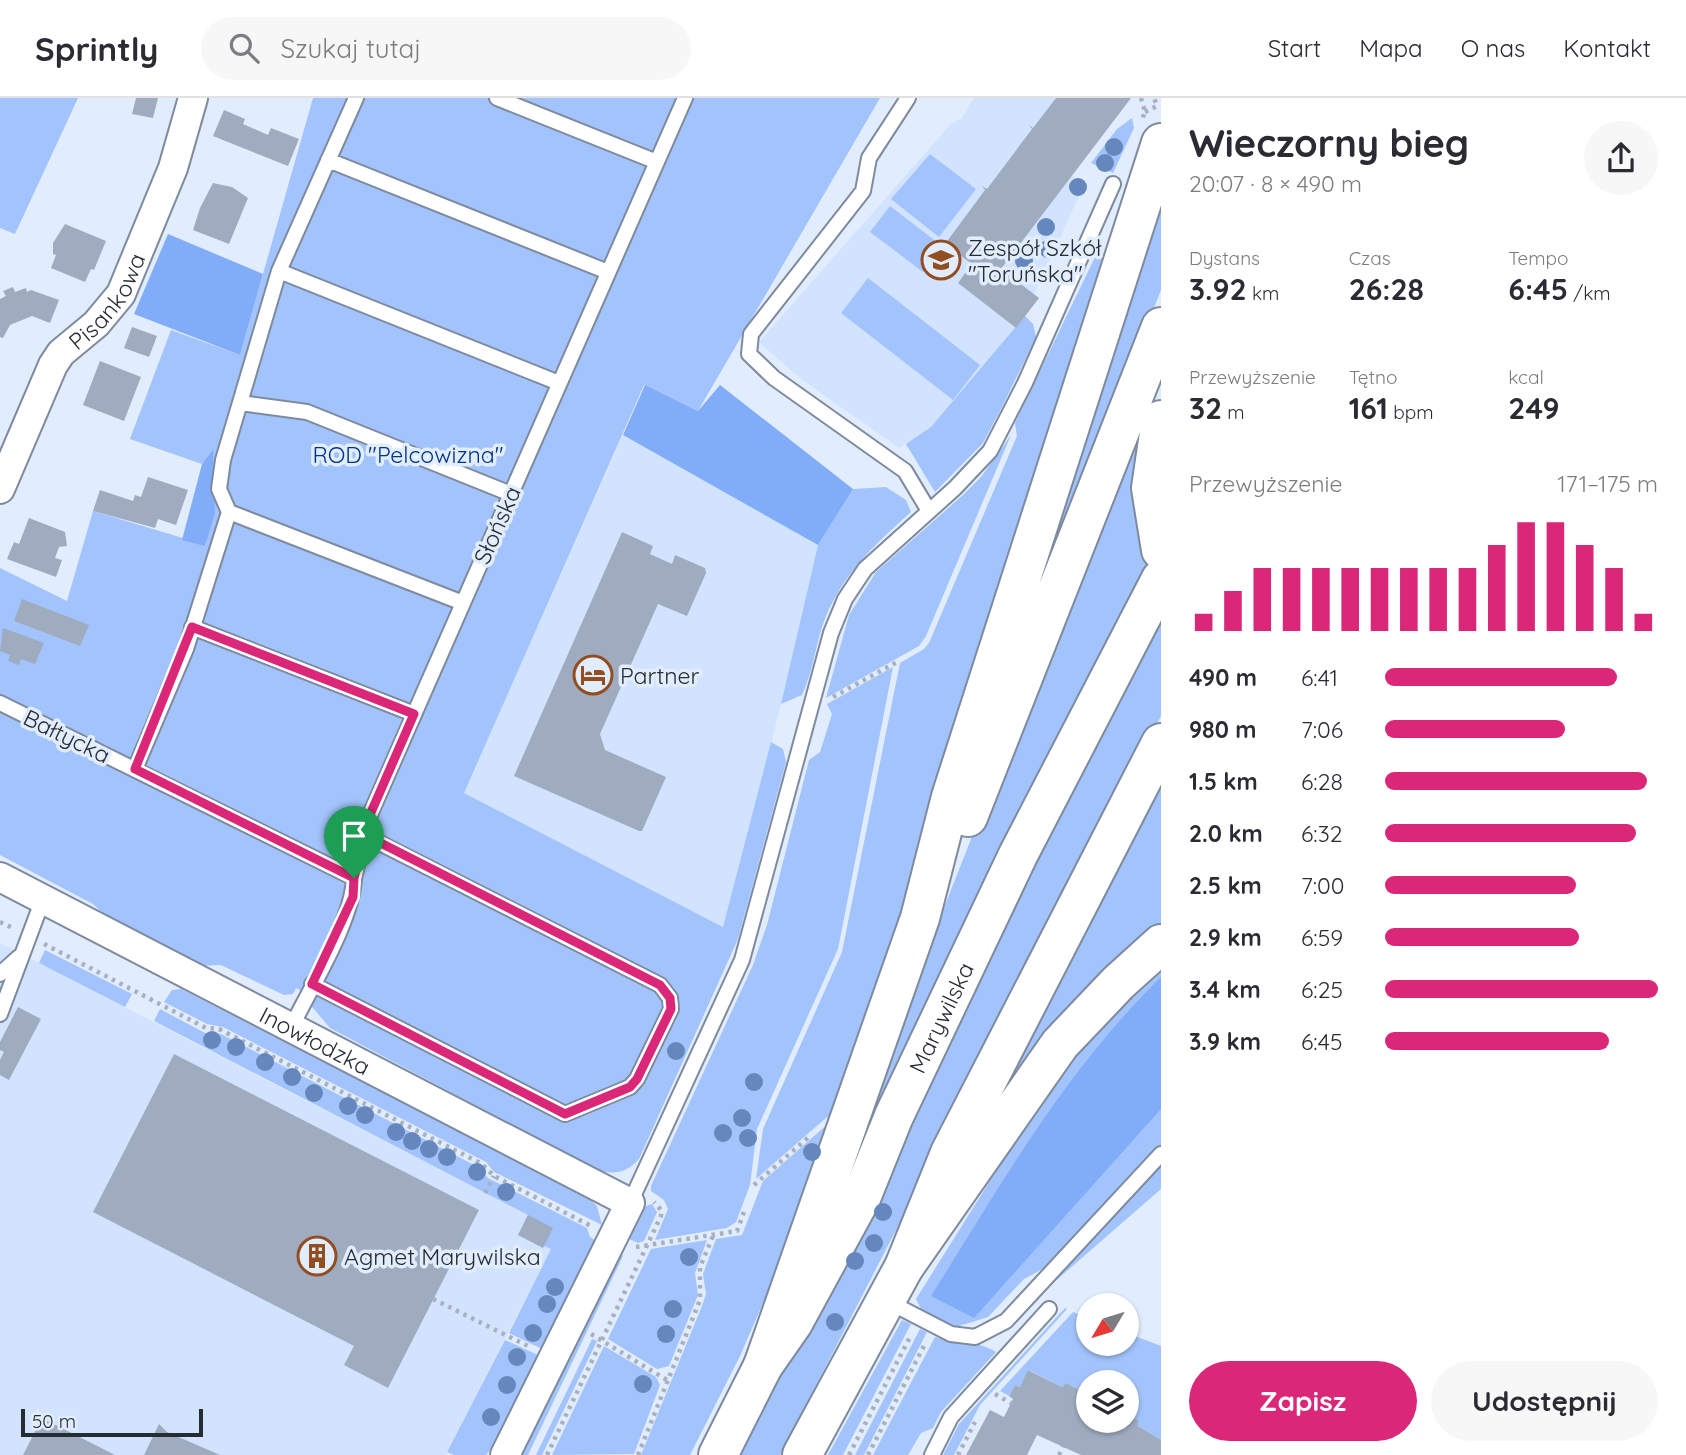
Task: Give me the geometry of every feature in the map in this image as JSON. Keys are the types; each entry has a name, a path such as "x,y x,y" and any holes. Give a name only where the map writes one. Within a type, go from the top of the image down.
{"main road":[{"path":"762,1366 920,918 951,797 1161,143"},
{"path":"920,918 975,803 1161,327"},
{"path":"1161,420 1151,475 1151,501 1161,551"},
{"name":"Marywilska","path":"718,1455 762,1366 793,1323 861,1198 894,1116 1018,855 1161,579"},
{"path":"904,1267 950,1153 1161,743"},
{"path":"802,1455 904,1267 1060,1044 1118,983 1161,944"}],"street":[{"name":"Pisankowa","path":"0,489 61,352 96,324 121,294 173,168 192,98"},
{"name":"Inowłodzka","path":"0,877 290,1030 632,1197"},
{"path":"505,1455 632,1197"}],"lane":[{"path":"135,769 192,627 229,512 219,489 220,475 278,271 356,98"},
{"path":"497,98 657,162"},
{"name":"Słońska","path":"290,1030 353,897 354,878 369,817 685,98"},
{"path":"908,98 869,158 863,191 751,334 749,354 774,378 905,471 929,511"},
{"path":"328,160 608,272"},
{"path":"632,1197 742,960 831,633 855,583 877,555 929,511 990,451 1025,383 1113,184"},
{"path":"278,271 559,383"},
{"path":"240,403 307,412 510,494"},
{"path":"229,512 463,603"},
{"path":"192,627 414,714"},
{"name":"Bałtycka","path":"0,703 354,878"},
{"path":"312,984 565,1114 630,1087 637,1079 671,1009 670,998 660,985 365,835"},
{"path":"0,1014 43,899"},
{"path":"0,974 20,956"},
{"path":"886,1300 951,1334 975,1337 1006,1321 1161,1154"},
{"path":"932,1455 951,1417 1049,1309"}],"path":[{"path":"1141,98 1145,111 1157,106 1154,98"},
{"path":"811,709 897,662"},
{"path":"0,922 206,1028 219,1029 482,1164 494,1176 630,1248 737,1231 745,1209"},
{"path":"754,1185 816,1131"},
{"path":"485,1193 494,1176"},
{"path":"547,1455 662,1210 653,1201 632,1197"},
{"path":"638,1455 700,1300 700,1268 713,1235"},
{"path":"433,1300 507,1336"},
{"path":"849,1455 920,1318"},
{"path":"585,1346 596,1321"},
{"path":"868,1455 934,1326"},
{"path":"590,1334 667,1380"},
{"path":"994,1394 1011,1403"},
{"path":"1059,1455 1063,1446"}],"shaded area":[{"name":"Zespół Szkół \"Toruńska\"","path":"974,98 1131,98 1072,176 1084,185 1034,294 1039,298 999,350 931,427 899,448 801,379 759,342 951,124 962,118"},
{"path":"168,234 263,274 240,355 134,314"},
{"path":"645,385 698,411 720,385 853,489 818,545 623,435"},
{"path":"623,435 818,545 724,927 463,793"},
{"path":"213,450 215,513 205,546 182,540 202,464"},
{"path":"0,943 553,1228 551,1249 445,1455 0,1455"},
{"path":"1161,977 1161,1109 974,1318 931,1296 1009,1170 1064,1090 1126,1013"}],"green space":[{"path":"0,98 78,98 15,234 0,228"},
{"name":"ROD \"Pelcowizna\"","path":"313,98 880,98 698,411 644,385 464,793 723,927 771,742 783,749 786,762 738,939 639,1159 620,1172 597,1170 330,1028 308,1002 307,994 296,988 293,994 284,995 221,965 196,966 109,919 93,904 0,855 0,568 67,601 93,511 206,545 213,451 202,464 130,439 171,330 240,355"},
{"path":"1132,118 1134,128 1113,173 1091,163 1117,129"},
{"path":"930,154 976,189 939,237 891,199"},
{"path":"1161,199 1161,290 1002,693"},
{"path":"890,206 942,246 923,272 870,232"},
{"path":"1096,255 1106,258 1085,336 877,991 791,1238 740,1356 690,1455 641,1455 702,1306 706,1294 703,1274 716,1239 742,1235 763,1181 830,1122 827,1117 756,1179 763,1129 842,952 900,663 924,649 929,643 1017,436 1015,423"},
{"path":"868,278 980,365 953,400 841,313"},
{"path":"1025,316 1033,324 1036,337 1003,405 983,443 935,492 906,444 931,427"},
{"path":"1161,356 1161,379 1152,404 1161,551 848,1182 870,1096"},
{"path":"1011,435 926,636 919,646 826,698 849,615 876,572 981,477"},
{"path":"886,487 906,500 911,512 883,537 848,578 829,609 802,695 781,704 818,545 853,489"},
{"path":"1161,607 1161,716 780,1455 736,1455"},
{"path":"893,667 838,949 757,1129 750,1185 736,1222 727,1228 655,1240 668,1209 664,1200 651,1191 651,1186 753,965 767,925 809,760 820,752 832,714 827,704"},
{"path":"1161,777 1161,925 1120,962 969,1158"},
{"path":"45,950 132,994 125,1007 39,963"},
{"path":"1161,961 1161,1189 1037,1297 1046,1267 1024,1279 988,1317 956,1327 922,1311 916,1299 1052,1082 1084,1043"},
{"path":"181,989 587,1196 597,1206 602,1225 494,1172 486,1162 223,1027 207,1024 164,1002 172,990"},
{"path":"160,1009 205,1033 221,1034 480,1168 488,1178 587,1228 590,1237 596,1241 542,1349 509,1333 551,1249 518,1235 528,1215 154,1021"},
{"path":"652,1204 657,1212 644,1241 638,1243 627,1238 641,1208"},
{"path":"707,1240 695,1273 698,1295 669,1366 657,1369 608,1339 651,1249"},
{"path":"620,1252 623,1256 528,1455 519,1455"},
{"path":"1065,1308 1067,1309 980,1405 954,1455 943,1455 959,1424"},
{"path":"1073,1312 1076,1313 1076,1356 1139,1356 1139,1338 1161,1346 1161,1440 1139,1427 1139,1370 1076,1370 1076,1388 1066,1383 1062,1387 1029,1370 1020,1387 1015,1385 1009,1396 1000,1391"},
{"path":"902,1320 911,1324 843,1455 828,1455"},
{"path":"920,1329 927,1332 864,1455 855,1455"},
{"path":"935,1337 982,1346 996,1352 941,1412 933,1428 921,1433 908,1455 873,1455"},
{"path":"592,1339 597,1341 542,1455 536,1455"},
{"path":"505,1340 538,1355 492,1448 486,1455 454,1455 447,1452"},
{"path":"604,1346 656,1377 660,1385 634,1454 552,1455"}],"building":[{"path":"136,98 158,98 153,118 132,114"},
{"path":"1056,98 1131,98 1001,269 1039,298 1016,328 958,283 972,264 945,244 985,190 982,186 987,189 1032,129 1029,125 1033,128"},
{"path":"224,110 245,119 243,124 268,135 271,128 299,139 288,166 213,136"},
{"path":"213,183 232,187 248,198 229,244 193,230 200,208"},
{"path":"65,224 106,241 94,270 91,269 85,282 51,268 56,255 53,254 53,243"},
{"path":"13,287 15,292 26,288 27,292 31,290 59,300 50,323 32,316 10,325 3,338 0,337 0,299 6,296 3,291"},
{"path":"132,327 157,336 149,357 124,348"},
{"path":"100,361 141,377 124,421 83,405"},
{"path":"148,477 188,490 176,525 158,519 155,528 93,511 100,490 133,501 135,495 141,497"},
{"path":"29,518 65,532 67,546 59,547 55,558 62,560 56,577 7,559 14,542 19,544"},
{"name":"Partner","path":"622,532 653,546 650,554 672,564 675,555 705,568 706,573 687,616 658,604 600,734 605,750 666,777 642,831 514,776"},
{"path":"22,599 89,625 80,646 14,621"},
{"path":"3,628 44,643 35,664 21,659 19,665 8,661 10,655 0,651"},
{"path":"18,1007 41,1019 9,1080 0,1075 0,1060 4,1052 0,1050 0,1042"},
{"name":"Agmet Marywilska","path":"174,1054 479,1210 388,1388 344,1365 354,1346 93,1212"},
{"path":"528,1215 553,1228 543,1248 518,1235"},
{"path":"1028,1370 1062,1387 1066,1383 1076,1388 1076,1433 1139,1433 1139,1427 1161,1440 1161,1455 1081,1455 1037,1435 1027,1455 966,1455 990,1410 1004,1417 1013,1399 1009,1396 1015,1385 1020,1387"},
{"path":"42,1418 115,1455 23,1455"},
{"path":"159,1424 167,1432 220,1455 144,1455"}],"place":[{"name":"Zespół Szkół \"Toruńska\"","path":"941,260"},
{"name":"Partner","path":"593,675"},
{"name":"Agmet Marywilska","path":"317,1256"}],"route":[{"path":"354,878 135,769 186,649 192,627 414,714 369,817 354,878 353,897 312,984 565,1114 620,1093 637,1079 671,1009 667,990 660,985 365,835 354,878"}]}
